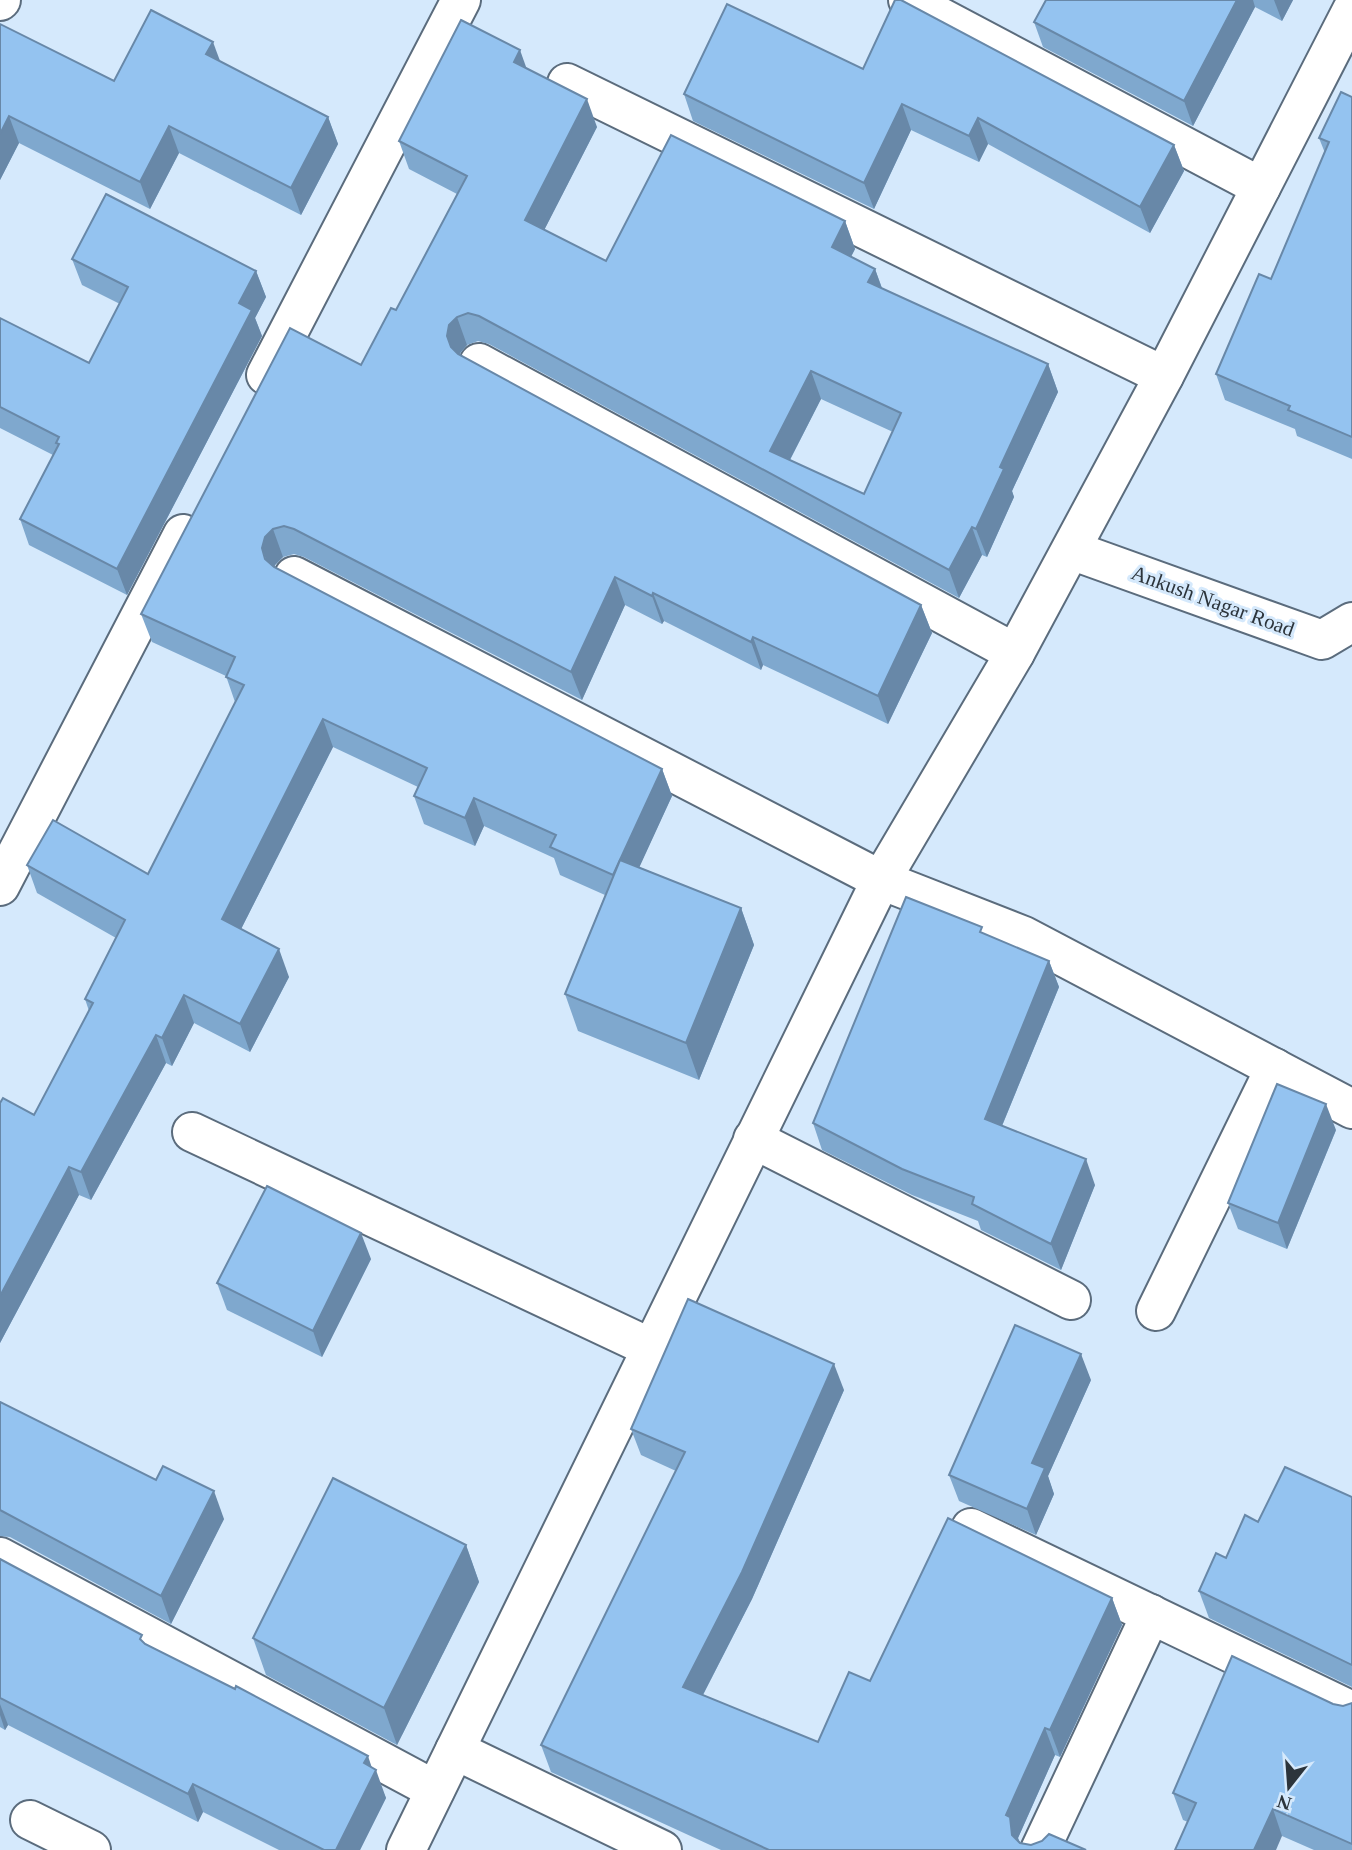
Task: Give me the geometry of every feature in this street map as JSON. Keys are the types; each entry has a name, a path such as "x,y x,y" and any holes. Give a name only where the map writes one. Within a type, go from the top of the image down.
{"street":[{"path":"251,404 461,0"},
{"path":"908,0 1261,187"},
{"path":"406,1850 881,880 1015,653 1071,550 1164,376 1352,10"},
{"path":"567,83 1164,376"},
{"path":"480,363 1015,653"},
{"path":"0,886 200,502"},
{"name":"Ankush Nagar Road","path":"1071,550 1322,640 1352,622"},
{"path":"294,576 881,880 1024,936 1352,1109"},
{"path":"1156,1311 1275,1068"},
{"path":"192,1132 650,1348"},
{"path":"753,1139 1071,1300"},
{"path":"971,1528 1352,1711"},
{"path":"0,1556 435,1790"},
{"path":"1040,1850 1151,1615"},
{"path":"455,1750 662,1850"},
{"path":"30,1820 91,1850"}],"building":[{"path":"895,0 901,0 1174,145 1140,207 978,118 969,136 902,104 864,183 684,94 727,4 863,69"},
{"path":"1046,0 1237,0 1184,101 1034,22"},
{"path":"151,10 213,42 206,54 328,117 291,188 169,126 140,182 9,116 0,134 0,24 114,81"},
{"path":"461,20 520,50 514,62 587,99 525,220 606,261 671,135 845,221 832,247 875,269 868,282 1048,364 1000,467 1004,469 976,529 972,527 949,570 479,316 468,313 457,317 449,325 447,336 451,347 458,354 921,605 878,696 753,637 751,642 615,577 571,672 294,529 284,526 273,529 265,537 262,548 265,559 274,567 662,769 613,875 550,847 556,835 474,798 465,818 414,796 427,768 323,719 222,919 279,949 240,1024 184,995 162,1038 156,1035 81,1172 69,1167 0,1296 0,1103 3,1098 34,1115 93,1003 85,999 125,920 27,865 53,820 148,874 244,685 226,677 235,657 141,614 290,328 361,365 391,308 396,310 467,176 399,141","holes":["811,371 901,413 864,494 770,451"]},
{"path":"1341,92 1352,97 1352,437 1288,410 1290,406 1216,374 1259,274 1271,279 1329,142 1319,138"},
{"path":"106,194 256,271 239,303 252,310 117,569 20,519 59,444 56,443 59,437 0,407 0,318 89,363 128,287 72,259"},
{"path":"620,860 741,908 686,1043 565,994"},
{"path":"906,897 982,927 980,932 1049,961 985,1119 1086,1159 1051,1244 972,1204 974,1197 902,1169 813,1123"},
{"path":"1277,1084 1326,1104 1278,1223 1228,1203"},
{"path":"267,1186 361,1233 313,1331 217,1283"},
{"path":"688,1299 834,1364 742,1572 683,1687 818,1742 849,1672 870,1681 948,1518 1112,1598 1050,1730 1045,1728 1006,1815 1010,1817 1012,1835 1020,1843 1031,1845 1042,1841 1049,1834 1086,1850 769,1850 541,1745 685,1452 631,1429"},
{"path":"1015,1325 1081,1354 1032,1463 1045,1468 1027,1509 949,1475"},
{"path":"0,1402 156,1480 163,1466 214,1491 161,1596 0,1510"},
{"path":"1285,1467 1352,1497 1352,1665 1199,1591 1216,1553 1226,1558 1245,1515 1258,1522"},
{"path":"333,1478 466,1545 384,1708 253,1638"},
{"path":"0,1559 142,1635 140,1639 145,1644 235,1689 236,1686 368,1756 364,1763 376,1770 336,1850 324,1850 193,1784 188,1794 0,1698"},
{"path":"1232,1656 1333,1704 1343,1706 1352,1703 1352,1844 1273,1809 1254,1850 1175,1850 1196,1803 1173,1793"}]}
